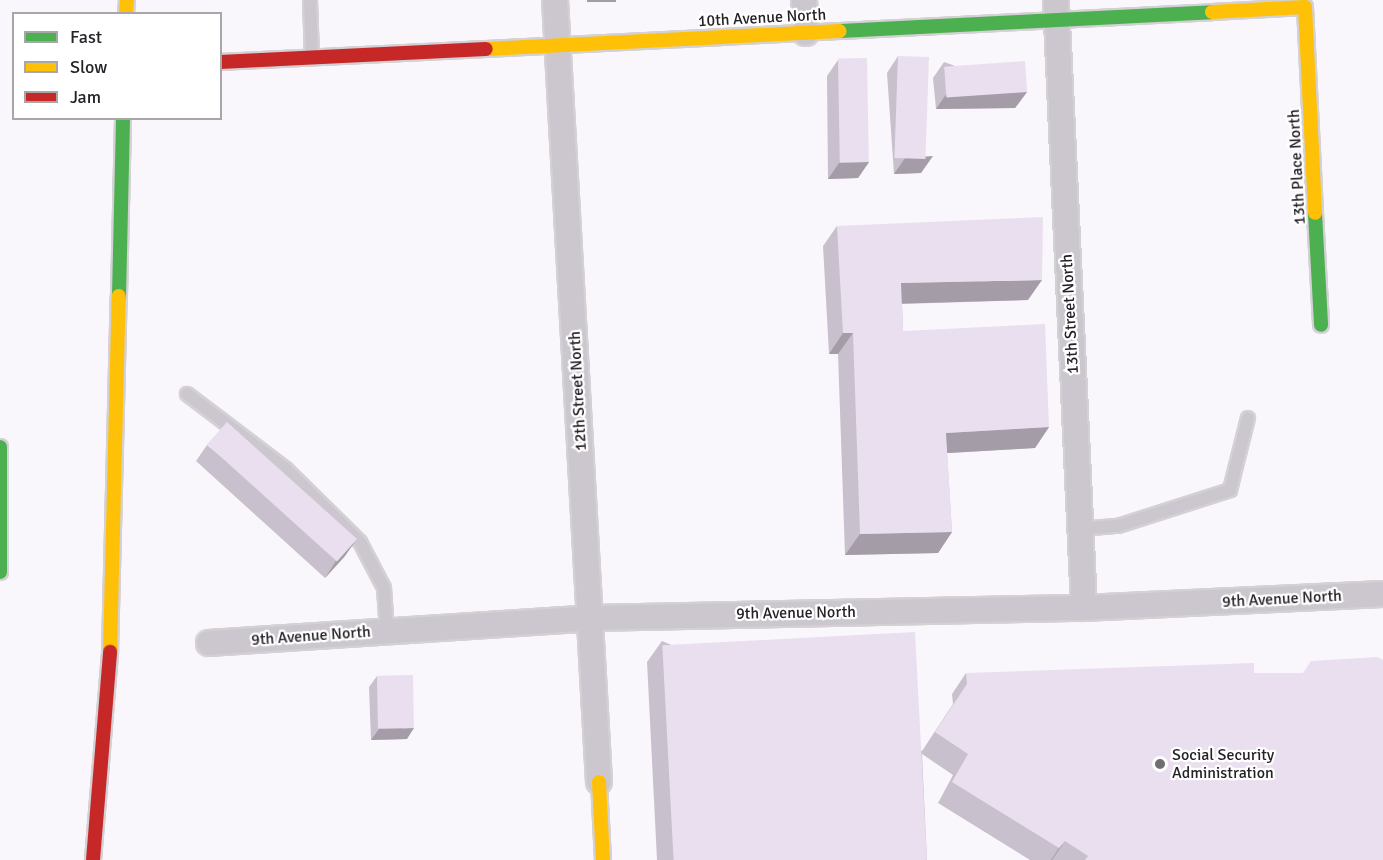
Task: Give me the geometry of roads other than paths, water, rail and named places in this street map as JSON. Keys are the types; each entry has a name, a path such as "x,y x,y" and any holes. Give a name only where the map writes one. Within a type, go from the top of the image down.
{"main road":[{"name":"10th Avenue North","path":"222,62 806,33 1057,10 1305,7"},
{"name":"13th Place North","path":"1305,7 1321,325"},
{"path":"93,860 110,666 123,120"},
{"path":"0,447 0,572"},
{"path":"599,782 603,860"}],"street":[{"name":"12th Street North","path":"555,0 599,782"},
{"path":"804,0 806,33"},
{"name":"13th Street North","path":"1057,10 1084,608"},
{"name":"9th Avenue North","path":"209,643 591,618 1084,608 1383,594"}],"lane":[{"path":"310,0 312,58"},
{"path":"187,394 286,469 360,542 384,588 387,631"},
{"path":"1080,529 1118,526 1230,490 1248,418"}],"place":[{"name":"Social Security Administration","path":"1160,764"}]}
